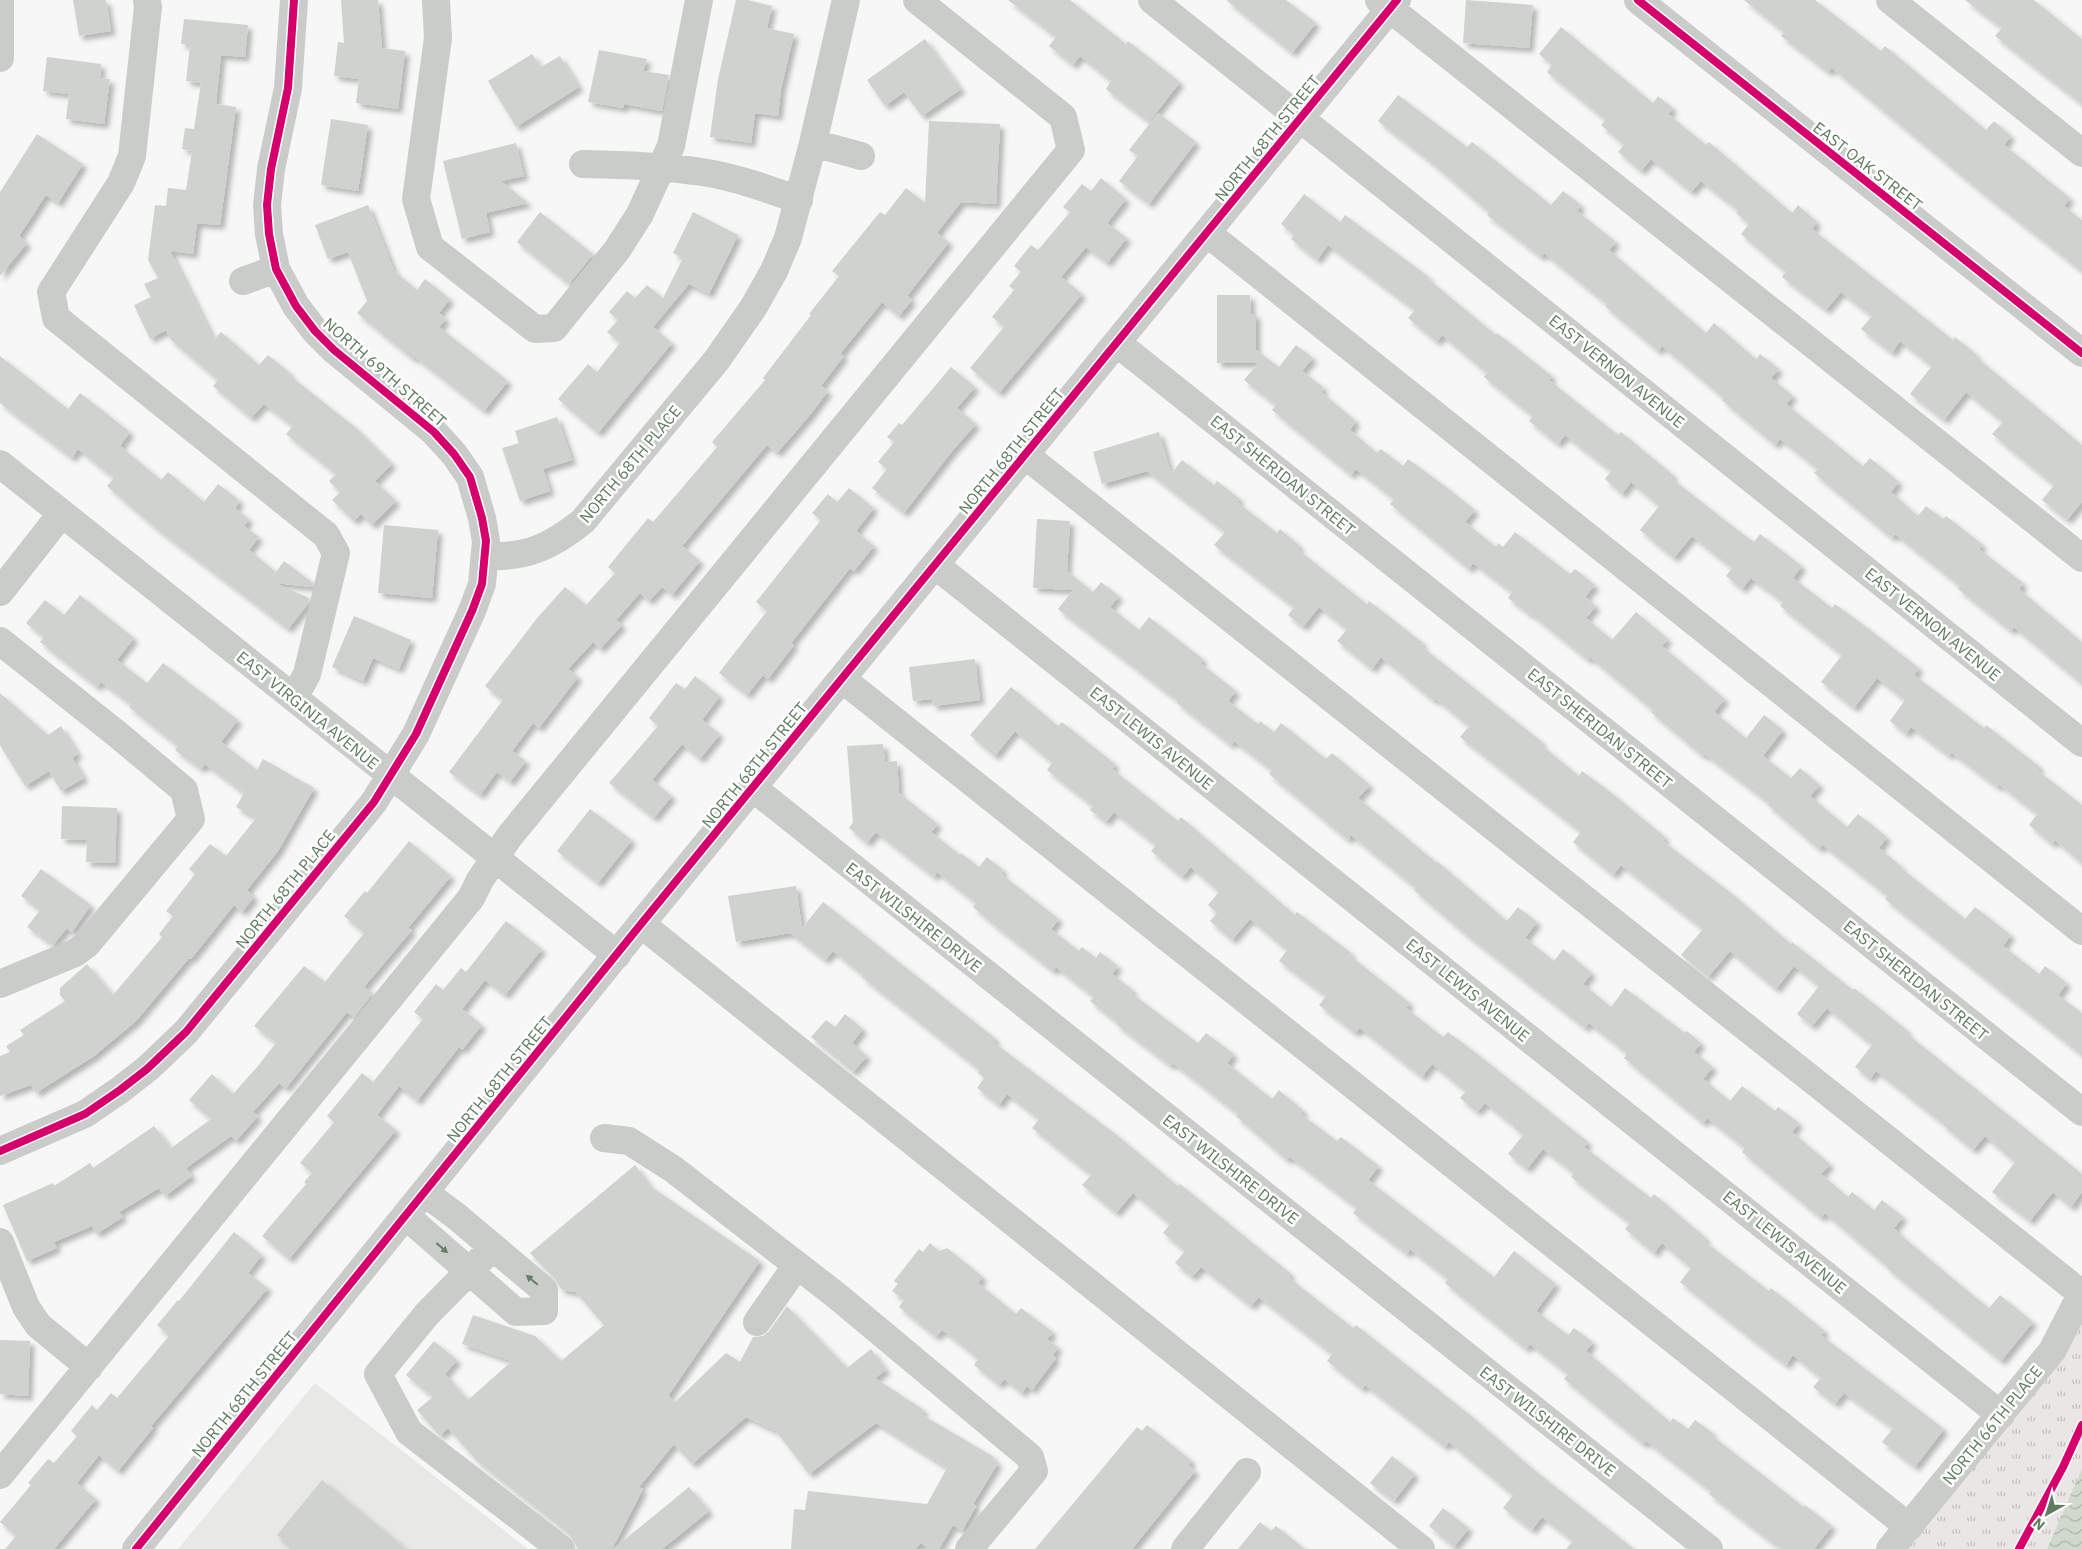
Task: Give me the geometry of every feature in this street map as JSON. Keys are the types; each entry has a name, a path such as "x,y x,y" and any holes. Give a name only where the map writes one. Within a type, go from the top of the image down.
{"street":[{"path":"0,0 0,58"},
{"path":"147,0 148,7 132,156 120,183 51,292 56,318 326,535 336,553 307,674 294,698"},
{"name":"NORTH 69TH STREET","path":"294,0 288,88 272,168 267,205 269,234 276,268 296,306 315,332 334,350 434,432 454,454 470,477 482,518 486,541 484,556"},
{"path":"436,0 438,38 416,199 430,247 535,329 554,328 617,250 640,214 671,146 699,0"},
{"name":"NORTH 68TH PLACE","path":"0,1151 85,1114 120,1090 166,1052 192,1024 374,802 416,734 472,611 482,584 484,556 507,557 547,546 583,521 716,361 740,328 774,271 788,238 813,143 846,0"},
{"path":"0,1475 471,898 509,837 1070,150 1063,117 917,0"},
{"name":"EAST VERNON AVENUE","path":"1152,0 2082,742"},
{"name":"EAST OAK STREET","path":"1638,0 2082,353"},
{"path":"1890,0 2082,153"},
{"path":"1389,3 2082,558"},
{"name":"NORTH 68TH STREET","path":"136,1549 641,924 1207,233 1300,118 1389,3"},
{"path":"813,143 861,156"},
{"path":"583,164 704,172 799,200"},
{"path":"1207,233 2082,931"},
{"path":"243,280 276,268"},
{"name":"EAST SHERIDAN STREET","path":"1117,343 2082,1112"},
{"path":"1025,455 2082,1293"},
{"name":"EAST VIRGINIA AVENUE","path":"0,464 617,955"},
{"path":"0,592 62,513"},
{"name":"EAST LEWIS AVENUE","path":"935,566 2001,1415"},
{"path":"0,641 184,790 191,819 86,944 75,953 0,984"},
{"path":"842,679 1909,1527"},
{"name":"EAST WILSHIRE DRIVE","path":"753,788 1709,1549"},
{"path":"641,924 1421,1549"},
{"path":"604,1138 629,1141 673,1169 837,1296 1030,1457 1034,1471 969,1549"},
{"path":"406,1216 516,1312 544,1311 544,1290 424,1193"},
{"path":"0,1242 26,1307 38,1325 89,1367"},
{"path":"492,1247 427,1314 378,1374 409,1432 561,1549"},
{"path":"757,1322 797,1265"},
{"name":"NORTH 66TH PLACE","path":"1890,1549 2052,1351 2082,1293"},
{"path":"1185,1549 1247,1472"}],"shaded area":[{"path":"315,1383 528,1549 178,1549"}],"green space":[{"path":"2082,1293 2082,1549 1890,1549"}],"water":[{"path":"2082,1469 2082,1549 2047,1549"}],"building":[{"path":"73,0 106,0 111,31 79,36"},
{"path":"341,0 378,0 382,48 405,51 398,109 356,103 359,79 334,76 338,42 344,43"},
{"path":"736,0 748,0 772,6 767,28 794,34 781,89 778,116 755,113 751,143 710,137 718,79"},
{"path":"1008,0 1070,0 1126,44 1128,41 1180,82 1149,122 1106,89 1111,81 1080,56 1073,65 1049,46 1056,37"},
{"path":"1226,0 1286,0 1316,23 1292,53"},
{"path":"1466,0 1533,5 1529,48 1463,43"},
{"path":"1744,0 1815,0 1881,51 1885,46 1986,130 1994,121 2011,136 2004,145 2070,198 2064,206 2082,220 2082,271 1985,195 1832,68 1828,72 1781,36 1784,32"},
{"path":"1965,0 2034,0 2082,39 2082,104 1995,36 2002,28"},
{"path":"184,19 248,25 245,57 221,55 216,104 236,107 220,225 197,223 193,254 170,251 214,340 221,332 259,365 268,355 290,373 289,375 356,428 392,464 375,481 396,501 372,525 361,514 354,521 332,500 340,492 329,481 336,474 286,434 293,426 264,404 251,418 213,386 218,380 171,340 166,330 150,339 134,305 151,297 144,284 158,278 148,260 155,205 166,206 168,188 186,190 192,151 182,149 185,128 194,129 201,83 186,81 190,45 181,44"},
{"path":"1561,27 1653,103 1658,96 1673,108 1668,114 1706,145 1709,142 1792,213 1798,205 1817,222 1812,229 1953,340 1955,337 1977,355 1976,357 2082,445 2082,502 2067,520 2042,500 2054,485 1992,434 2003,422 1966,392 1944,420 1910,394 1932,366 1900,341 1892,353 1861,329 1872,316 1841,292 1826,310 1782,277 1786,272 1741,234 1749,224 1736,213 1738,210 1701,181 1691,192 1651,159 1641,171 1618,152 1624,145 1601,125 1606,120 1547,72 1552,65 1539,54"},
{"path":"925,39 961,89 922,116 904,92 885,106 867,80"},
{"path":"599,50 647,59 643,71 669,75 662,111 624,104 624,108 588,102"},
{"path":"532,54 541,67 560,56 579,87 516,127 488,81"},
{"path":"47,57 101,64 100,78 110,79 104,124 66,119 69,94 43,91"},
{"path":"1398,95 1467,147 1472,142 1551,205 1563,191 1581,205 1577,211 1616,242 1609,250 1706,333 1714,323 1756,359 1760,354 1779,369 1771,378 1793,396 1786,404 1863,466 1870,458 1899,482 1891,492 1918,516 1926,506 1943,519 1946,516 1983,545 1979,549 2023,583 2019,589 2082,642 2082,684 2014,627 2011,631 1958,589 1960,586 1895,534 1892,538 1814,473 1818,469 1780,439 1775,445 1722,400 1724,398 1662,346 1658,351 1605,306 1607,304 1544,253 1541,257 1487,215 1489,212 1432,163 1378,121"},
{"path":"1158,113 1196,142 1149,204 1119,181 1138,156 1129,150"},
{"path":"331,119 368,125 358,191 321,185"},
{"path":"929,121 1000,124 996,204 961,202 937,233 949,242 907,296 912,300 899,316 882,302 840,354 844,356 821,386 828,391 810,415 777,453 767,445 682,546 700,561 672,595 662,587 649,601 640,593 616,620 622,625 600,649 593,642 568,669 578,677 539,728 533,723 512,751 526,761 510,782 497,772 480,795 449,772 503,700 485,686 538,617 565,587 586,605 615,573 608,567 648,518 653,522 717,447 712,442 765,380 763,378 839,276 832,271 880,212 885,215 906,188 925,203"},
{"path":"37,134 83,164 58,203 46,195 19,236 27,243 0,276 0,192"},
{"path":"516,143 524,176 501,181 528,203 486,213 490,232 462,239 443,161"},
{"path":"1101,178 1126,199 1107,223 1127,238 1107,263 1086,247 1061,277 1082,294 999,393 970,368 1004,327 992,317 1014,290 1009,286 1021,272 1014,266 1031,245 1038,250 1070,212 1063,207 1082,184 1091,191"},
{"path":"1304,194 1340,222 1345,215 1429,277 1428,279 1496,335 1497,333 1552,376 1549,380 1618,435 1621,432 1673,475 1671,478 1740,532 1754,542 1760,534 1802,566 1793,578 1832,608 1835,604 1865,626 1919,668 1914,675 1984,728 1986,725 2040,767 2037,770 2082,805 2082,863 2055,840 2052,844 2029,825 2037,814 1999,784 1997,787 1951,752 1949,756 1911,727 1906,734 1890,721 1905,700 1877,678 1854,708 1821,682 1842,655 1780,606 1783,602 1751,578 1742,589 1726,576 1732,568 1692,536 1674,558 1640,530 1659,506 1631,482 1622,494 1605,479 1611,471 1565,435 1558,444 1529,421 1533,416 1484,377 1487,373 1442,335 1437,342 1408,318 1415,310 1328,245 1317,260 1291,239 1294,235 1281,224"},
{"path":"368,205 394,271 417,290 425,279 450,299 439,313 446,319 439,327 508,381 484,411 415,357 413,359 357,313 367,301 348,252 328,259 315,225"},
{"path":"540,212 593,254 569,284 517,242"},
{"path":"693,212 738,235 709,294 689,284 653,327 672,343 598,433 558,399 588,364 597,372 620,343 607,332 618,320 609,312 627,291 635,298 647,285 663,298 683,258 673,253"},
{"path":"1217,295 1250,295 1251,314 1256,314 1256,350 1279,367 1296,345 1313,358 1302,371 1324,388 1321,392 1356,421 1350,430 1377,453 1381,449 1403,466 1408,459 1475,510 1465,522 1496,547 1498,543 1503,547 1515,532 1570,574 1575,569 1595,585 1585,597 1596,606 1586,618 1612,640 1636,612 1668,639 1662,646 1725,699 1714,712 1746,738 1764,715 1783,730 1763,756 1791,778 1800,768 1820,785 1810,796 1847,827 1858,814 1887,837 1879,848 1901,868 1965,919 1975,907 2011,935 2003,946 2039,974 2045,966 2067,983 2058,995 2082,1013 2082,1055 1885,899 1888,896 1823,845 1819,849 1768,805 1769,803 1705,754 1703,756 1651,712 1653,710 1590,657 1588,660 1530,613 1508,598 1512,592 1473,563 1469,569 1390,504 1394,499 1356,469 1351,475 1272,410 1276,405 1244,380 1258,363 1217,363"},
{"path":"0,356 68,409 80,393 130,432 120,446 161,480 168,472 204,502 218,484 240,501 235,508 249,519 244,526 259,537 249,550 276,572 284,561 313,583 312,587 275,583 309,598 308,604 288,629 157,529 107,486 114,478 78,449 72,458 0,403"},
{"path":"951,367 975,387 957,408 976,424 953,450 904,513 872,488 887,469 878,462 894,442 887,437 899,423 902,425"},
{"path":"557,417 572,460 543,469 550,491 520,501 502,448 519,443 515,431"},
{"path":"1159,432 1171,474 1182,460 1214,485 1217,481 1240,499 1237,502 1277,533 1280,529 1300,546 1297,549 1367,604 1369,601 1423,643 1421,646 1542,742 1540,744 1579,776 1582,771 1613,794 1665,837 1663,841 1731,893 1791,944 1792,942 1853,990 1854,988 1908,1031 1906,1033 2082,1174 2082,1192 2071,1207 2053,1192 2030,1221 1992,1192 2015,1162 1985,1136 1973,1150 1944,1124 1876,1071 1870,1079 1855,1067 1872,1045 1827,1008 1812,1026 1797,1014 1819,986 1794,966 1776,989 1730,951 1708,977 1681,955 1703,929 1621,865 1613,875 1573,842 1581,832 1460,737 1469,726 1436,699 1434,701 1381,657 1372,669 1337,641 1347,629 1319,607 1303,627 1288,615 1294,607 1214,545 1225,532 1147,471 1102,484 1093,452"},
{"path":"849,488 874,508 856,531 874,546 854,571 850,568 791,643 794,645 768,679 763,675 747,695 719,673 767,611 756,602 821,520 812,513 828,494 837,502"},
{"path":"1037,519 1070,521 1067,571 1093,592 1101,582 1119,596 1110,607 1139,630 1149,617 1203,659 1200,663 1236,691 1228,701 1258,724 1260,721 1274,732 1281,723 1326,759 1332,753 1370,785 1358,798 1438,862 1507,921 1518,907 1537,922 1525,938 1554,961 1563,949 1592,973 1583,984 1611,1007 1625,988 1685,1033 1687,1031 1701,1043 1694,1052 1713,1067 1703,1079 1730,1101 1742,1086 1775,1111 1778,1107 1799,1123 1792,1132 1830,1164 1821,1174 1848,1197 1852,1192 1874,1210 1882,1200 1903,1217 1894,1228 1969,1292 1989,1308 2000,1295 2033,1322 2001,1361 1887,1268 1825,1213 1821,1218 1742,1152 1745,1148 1707,1118 1703,1123 1624,1058 1627,1053 1589,1023 1585,1028 1463,932 1414,890 1416,888 1351,835 1348,840 1269,774 1272,770 1234,741 1231,745 1177,703 1178,701 1058,609 1073,590 1033,588"},
{"path":"384,525 438,530 432,598 378,593"},
{"path":"80,595 134,638 117,660 147,683 163,663 238,720 221,742 257,770 263,759 314,788 278,851 247,890 254,897 242,912 234,905 191,959 189,958 136,1021 94,1056 36,1093 31,1085 0,1096 0,1056 10,1052 6,1046 24,1035 20,1030 65,1001 60,995 60,988 87,964 113,995 162,937 159,934 173,916 166,911 195,874 189,869 210,844 226,856 256,818 236,807 244,793 205,764 201,769 175,750 178,746 129,707 131,704 101,682 97,687 40,642 44,637 26,623 45,600 64,615"},
{"path":"354,616 411,640 399,669 373,658 363,681 332,667"},
{"path":"975,659 980,700 933,706 932,699 913,701 909,667"},
{"path":"695,676 720,696 702,720 720,734 700,759 682,744 652,780 672,796 654,818 609,783 658,726 649,718 676,683 685,689"},
{"path":"1011,687 1058,726 1062,722 1115,764 1112,769 1178,821 1181,817 1295,915 1297,912 1351,953 1349,955 1410,1003 1406,1008 1443,1037 1448,1032 1476,1053 1588,1142 1584,1147 1651,1198 1654,1194 1706,1238 1704,1241 1769,1291 1771,1288 1825,1331 1821,1335 1944,1429 1915,1467 1882,1442 1893,1428 1844,1393 1835,1404 1813,1387 1821,1378 1793,1355 1786,1365 1680,1282 1691,1268 1662,1243 1654,1253 1625,1229 1630,1223 1571,1177 1574,1173 1543,1149 1527,1169 1508,1154 1523,1135 1485,1103 1477,1112 1460,1098 1466,1091 1432,1064 1422,1077 1360,1028 1355,1033 1319,1005 1326,996 1279,961 1287,950 1250,919 1232,940 1210,921 1217,913 1208,905 1219,892 1191,867 1182,877 1151,851 1156,845 1114,812 1106,822 1090,810 1093,806 1047,770 1052,763 1015,731 995,756 970,735"},
{"path":"0,693 48,735 61,726 78,754 72,758 84,778 61,791 49,771 25,786 0,745"},
{"path":"883,744 885,762 897,761 899,793 938,824 931,832 979,867 987,857 1003,870 1001,874 1059,919 1051,929 1079,951 1082,947 1096,958 1100,952 1118,966 1112,974 1133,990 1131,993 1198,1043 1206,1033 1234,1054 1227,1063 1272,1099 1279,1090 1304,1111 1301,1114 1337,1141 1341,1137 1379,1166 1368,1180 1494,1277 1514,1251 1556,1284 1536,1311 1568,1335 1574,1328 1593,1342 1586,1351 1670,1422 1673,1418 1688,1429 1695,1420 1713,1433 1711,1435 1804,1507 1805,1505 1832,1526 1814,1549 1782,1549 1765,1537 1709,1494 1711,1491 1646,1441 1643,1444 1564,1379 1568,1374 1530,1344 1526,1349 1445,1283 1448,1279 1410,1249 1407,1254 1353,1213 1357,1208 1290,1157 1287,1160 1236,1116 1238,1114 1173,1063 1171,1066 1116,1024 1117,1022 1090,1001 1094,997 1056,967 1053,971 998,928 973,907 976,903 937,872 934,877 876,832 867,843 849,828 853,822 847,746"},
{"path":"62,806 117,808 115,863 86,862 87,840 61,839"},
{"path":"590,809 632,840 598,883 557,851"},
{"path":"409,841 451,876 408,928 412,930 364,987 373,993 354,1017 347,1012 286,1088 279,1083 253,1112 258,1116 236,1141 231,1136 186,1168 192,1176 165,1196 159,1188 119,1212 123,1217 96,1234 92,1226 54,1242 57,1248 27,1261 3,1205 53,1183 54,1186 90,1163 93,1168 154,1126 171,1148 211,1119 189,1100 212,1074 233,1094 257,1067 276,1043 254,1026 304,966 325,982 364,933 344,916 365,891 367,893"},
{"path":"41,869 91,905 72,932 67,928 53,945 27,927 40,910 21,896"},
{"path":"796,886 802,928 823,902 996,1039 993,1042 1118,1136 1178,1186 1180,1184 1291,1274 1288,1277 1353,1328 1356,1325 1634,1549 1566,1549 1573,1541 1542,1517 1532,1530 1503,1508 1513,1495 1449,1442 1445,1447 1365,1385 1362,1389 1327,1361 1332,1354 1259,1297 1251,1306 1201,1267 1192,1277 1175,1263 1185,1251 1163,1233 1170,1224 1133,1193 1116,1213 1082,1185 1091,1175 1032,1128 1039,1119 1007,1094 999,1105 977,1088 984,1078 978,1073 980,1070 862,977 863,975 833,951 825,960 790,933 736,942 728,896"},
{"path":"506,921 542,949 505,995 485,980 462,1009 482,1025 462,1050 459,1047 417,1101 399,1086 377,1115 396,1130 289,1259 262,1236 306,1184 304,1182 312,1173 300,1163 334,1122 327,1116 362,1073 373,1082 423,1019 414,1012 436,984 443,990 461,968 466,972"},
{"path":"845,1014 863,1029 852,1043 867,1056 853,1072 811,1037 826,1020 835,1027"},
{"path":"635,1165 650,1186 760,1261 668,1396 675,1402 726,1353 740,1362 753,1337 763,1336 769,1331 787,1306 847,1368 871,1349 886,1370 875,1378 924,1410 921,1414 994,1457 992,1459 998,1463 973,1504 976,1506 962,1531 953,1525 939,1549 932,1549 921,1543 915,1549 791,1549 794,1509 805,1510 808,1491 927,1504 947,1468 876,1423 809,1474 776,1431 746,1417 692,1464 674,1444 639,1487 643,1489 612,1549 578,1549 568,1533 477,1461 448,1428 440,1436 417,1410 433,1397 406,1375 434,1341 457,1360 445,1374 468,1400 512,1361 462,1344 473,1315 535,1336 561,1361 604,1325 576,1292 562,1290 554,1278 530,1253"},
{"path":"234,1232 262,1255 248,1273 268,1288 151,1426 153,1428 118,1471 99,1455 77,1483 96,1499 54,1549 5,1549 16,1536 0,1522 31,1485 28,1483 48,1459 54,1463 77,1436 71,1431 92,1405 97,1410 111,1393 117,1398 169,1336 157,1325 179,1301"},
{"path":"930,1243 939,1251 947,1248 983,1277 978,1283 1016,1314 1021,1308 1053,1332 1047,1339 1058,1347 1053,1355 1056,1358 1032,1390 1027,1386 1022,1393 1004,1379 999,1385 974,1365 978,1359 963,1346 942,1330 936,1337 899,1307 904,1300 892,1291 898,1284 894,1281 919,1249 923,1252"},
{"path":"0,1340 30,1341 28,1396 0,1394"},
{"path":"1147,1425 1192,1461 1188,1465 1195,1471 1132,1549 1035,1549 1137,1427 1142,1431"},
{"path":"1392,1456 1415,1474 1394,1501 1370,1483"},
{"path":"322,1480 406,1549 294,1549 277,1535"},
{"path":"689,1487 709,1511 662,1549 613,1549"},
{"path":"1443,1508 1469,1528 1454,1547 1429,1526"},
{"path":"1260,1522 1271,1531 1276,1526 1305,1549 1238,1549"}],"cycle path":[{"path":"0,1151 85,1114 147,1069 186,1032 374,802 416,734 472,611 482,584 486,541 482,518 470,477 454,454 434,432 334,350 315,331 296,306 276,269 269,234 267,205 271,169 288,88 294,0"},
{"path":"136,1549 641,924 1397,0"},
{"path":"1638,0 2082,353"},
{"path":"2019,1549 2063,1467 2082,1425"}]}
